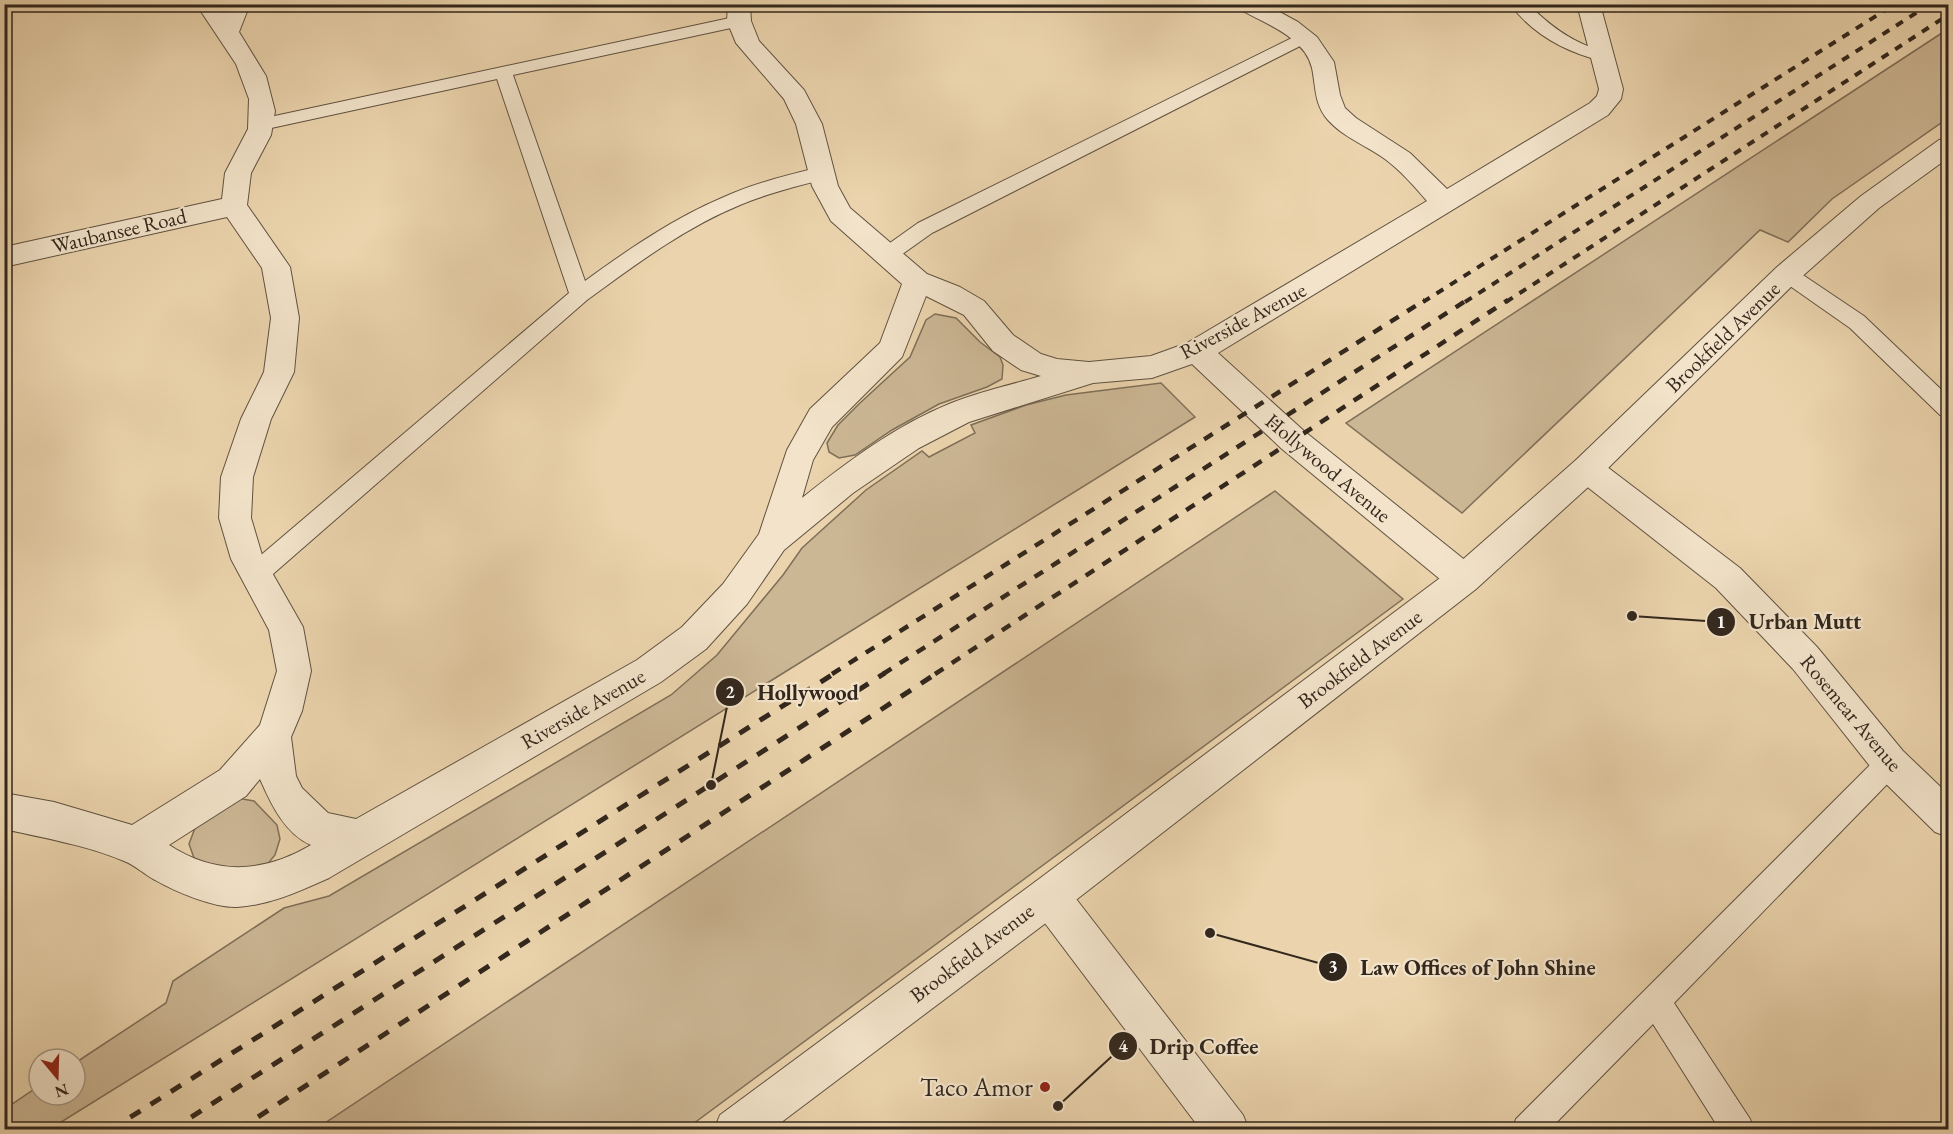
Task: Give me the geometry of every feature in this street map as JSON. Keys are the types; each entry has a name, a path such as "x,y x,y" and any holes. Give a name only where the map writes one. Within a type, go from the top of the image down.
{"street":[{"path":"135,845 233,783 273,737 284,711 294,671 286,627 247,559 235,518 237,477 256,419 279,372 285,318 276,267 234,206 239,171 262,124 257,84 249,65 227,33 213,20 207,4"},
{"path":"227,33 232,15 239,4"},
{"path":"1247,4 1314,46 1322,62 1326,94 1334,111 1351,129 1385,147 1404,162 1445,203"},
{"name":"Riverside Avenue","path":"4,811 54,821 135,845 169,867 198,880 236,888 282,879 361,838 649,671 694,638 735,594 773,540 842,484 908,439 959,413 1093,372 1152,367 1197,351 1599,109 1610,99 1611,89 1588,4"},
{"path":"739,13 748,43 795,96 809,124 825,186 840,214 917,281 950,294 974,308 1003,343 1031,362 1057,370 1093,372"},
{"name":"Brookfield Avenue","path":"735,1130 1049,896 1464,579 1587,469 1787,274 1870,202 1948,146"},
{"name":"Waubansee Road","path":"4,257 234,206"},
{"name":"Riverside Avenue","path":"773,540 798,459 821,418 892,349 917,281"},
{"name":"Hollywood Avenue","path":"1197,351 1293,440 1464,579"},
{"name":"Rosemear Avenue","path":"1587,469 1728,578 1805,658 1890,763 1948,819"},
{"path":"273,737 278,778 289,801 318,828 361,838"},
{"path":"1049,896 1228,1130"}],"lane":[{"path":"1518,4 1542,28 1576,50 1602,56"},
{"path":"262,124 503,72 739,13"},
{"path":"887,255 925,228 1304,38"},
{"path":"503,72 580,295"},
{"path":"256,574 580,295 636,255 705,213 771,186 821,173"},
{"path":"1787,274 1857,322 1948,409"},
{"path":"1527,1130 1890,763"},
{"path":"1655,1001 1739,1130"}],"shaded area":[{"path":"1948,29 1948,118 1832,199 1788,242 1760,230 1462,513 1346,423"},
{"path":"935,314 956,318 980,342 1000,357 1003,365 1002,379 987,387 939,404 892,430 855,455 839,458 829,452 827,443 838,425 910,357 926,320"},
{"path":"1161,383 1195,417 87,1106 87,1055 166,1003 173,981 284,908 329,896 671,695 717,655 783,575 802,548 866,490 922,451 929,457 975,433 971,425 1026,405 1066,395"},
{"path":"1275,491 1403,599 686,1129 316,1129"},
{"path":"231,797 254,801 277,825 280,839 275,855 266,866 223,870 194,858 189,844 195,828"},
{"path":"27,1094 27,1107 85,1107 50,1129 5,1129 5,1109"}],"railway":[{"path":"1423,302 1895,4"},
{"path":"1465,302 1930,4"},
{"path":"1506,302 1948,15"},
{"path":"832,674 1425,300"},
{"path":"883,674 1467,300"},
{"path":"935,674 1508,300"},
{"path":"110,1130 835,673"},
{"path":"171,1130 885,673"},
{"path":"238,1130 937,673"}],"place":[{"name":"Urban Mutt","path":"1632,616"},
{"name":"Hollywood","path":"711,785"},
{"name":"Law Offices of John Shine","path":"1210,933"},
{"name":"Taco Amor","path":"1045,1087"},
{"name":"Drip Coffee","path":"1058,1106"}]}
